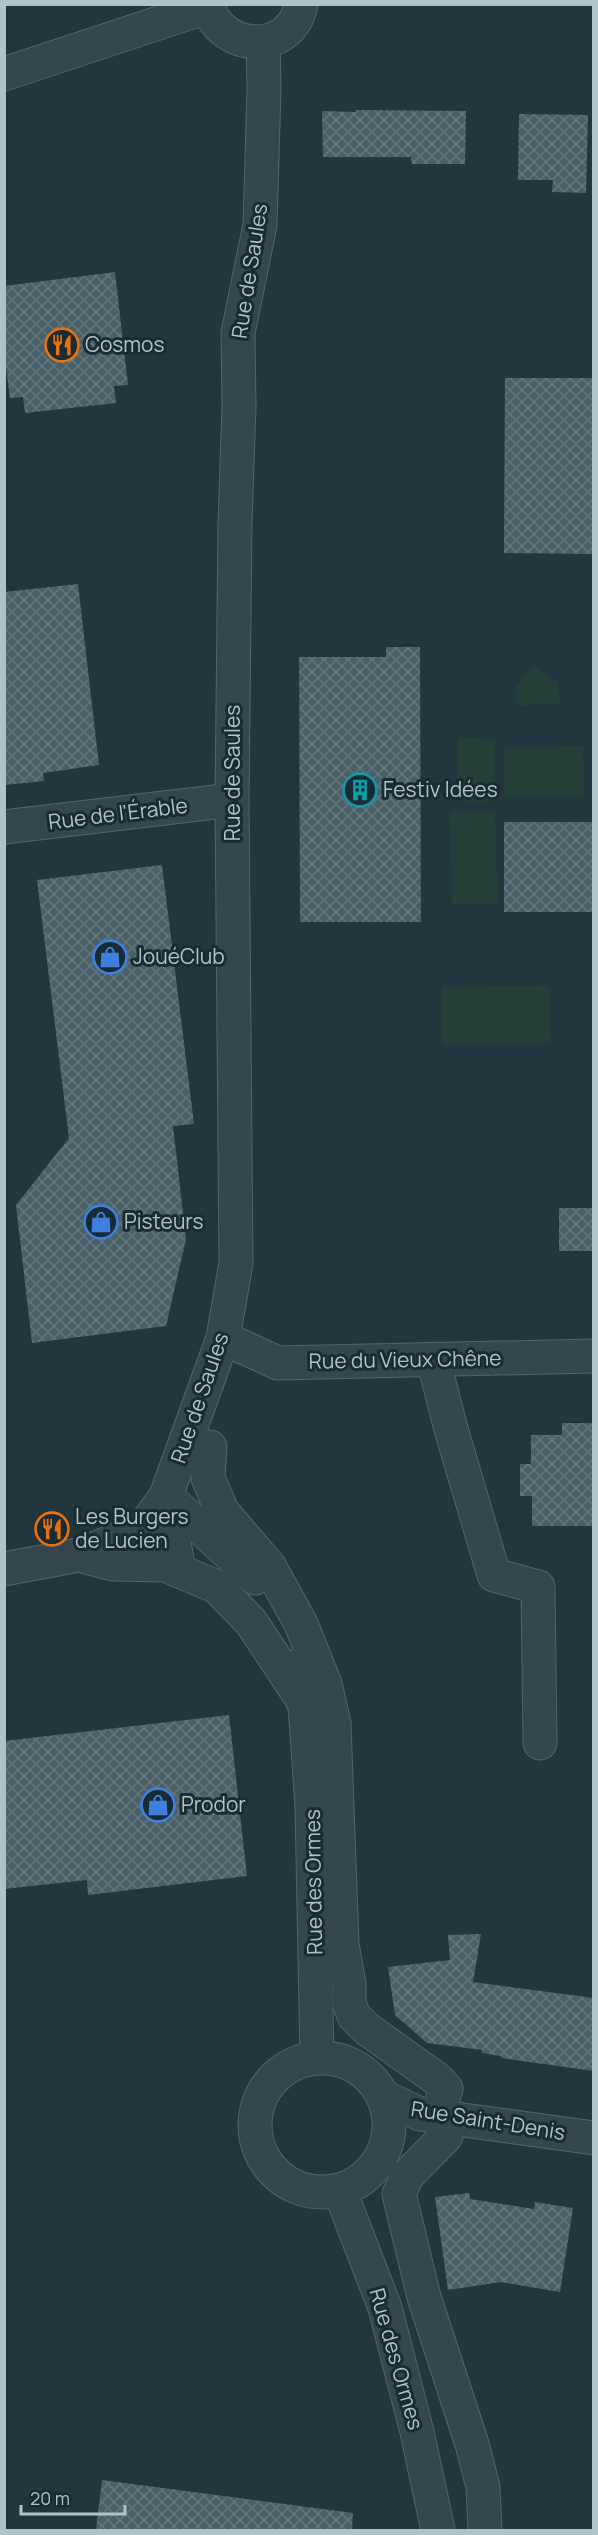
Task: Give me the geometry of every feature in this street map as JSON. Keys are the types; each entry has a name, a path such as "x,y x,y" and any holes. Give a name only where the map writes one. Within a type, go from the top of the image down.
{"street":[{"path":"4,74 207,6 222,31 240,41 263,42 283,34 299,14 301,4"},
{"name":"Rue de Saules","path":"166,1496 223,1338 236,1263 232,800 235,524 239,406 238,333 260,225 263,42"},
{"name":"Rue de l'Érable","path":"4,827 232,800"},
{"name":"Rue du Vieux Chêne","path":"223,1338 278,1363 594,1356"},
{"path":"433,1359 494,1575 538,1587 540,1743"},
{"path":"210,1447 208,1479 222,1511 269,1566 301,1624 325,1684 334,1723 342,1944 349,1984 349,2003 354,2016 367,2030 437,2079 446,2089 437,2116 446,2136 407,2176 399,2194 424,2297 472,2444 483,2487 484,2530"},
{"path":"4,1569 79,1555 142,1529 166,1496"},
{"path":"166,1496 179,1571"},
{"name":"Rue des Ormes","path":"166,1496 262,1586 300,1644 307,1706 312,1806 317,2058"},
{"path":"79,1555 113,1564 165,1565 218,1587 251,1622 307,1706"},
{"path":"317,2058 338,2059 357,2067 372,2080 384,2097 390,2119 388,2143 378,2164 362,2181 340,2191 322,2193 305,2191 288,2184 274,2173 262,2156 256,2136 256,2115 262,2094 276,2076 295,2063 317,2058"},
{"name":"Rue Saint-Denis","path":"384,2097 405,2109 437,2116 594,2138"},
{"name":"Rue des Ormes","path":"340,2191 385,2308 417,2432 438,2530"}],"green space":[{"path":"533,666 557,681 560,703 517,706 515,688"},
{"path":"458,738 495,739 495,801 458,801"},
{"path":"583,746 584,795 505,796 503,748"},
{"path":"495,811 498,904 452,905 450,812"},
{"path":"549,986 550,1043 442,1044 442,987"}],"building":[{"path":"356,110 466,111 465,164 412,164 411,157 323,157 322,111 356,112"},
{"path":"519,114 588,115 586,193 552,192 553,180 518,180"},
{"path":"115,272 128,385 114,386 116,403 25,413 23,397 10,398 4,351 4,286"},
{"path":"505,378 594,378 594,554 504,553"},
{"path":"78,584 99,765 43,773 44,781 4,785 4,592"},
{"name":"Festiv Idées","path":"386,647 420,647 421,922 300,922 299,657 386,657"},
{"path":"504,822 594,822 594,912 504,912"},
{"path":"162,865 194,1124 173,1126 186,1239 166,1326 32,1343 16,1205 69,1138 37,880"},
{"path":"559,1208 594,1208 594,1251 559,1251"},
{"path":"562,1423 593,1423 594,1526 532,1526 532,1496 520,1496 520,1464 531,1464 531,1435 562,1435"},
{"name":"Prodor","path":"229,1715 247,1876 88,1895 87,1880 4,1889 4,1741"},
{"path":"481,1934 473,1982 594,1998 594,2071 501,2058 501,2056 482,2053 482,2050 427,2043 395,2015 388,1967 450,1960 448,1935"},
{"path":"469,2193 470,2199 534,2209 535,2202 573,2208 560,2292 501,2282 448,2290 435,2197"},
{"path":"102,2480 353,2513 352,2530 96,2530"}],"place":[{"name":"Cosmos","path":"62,345"},
{"name":"Festiv Idées","path":"360,790"},
{"name":"JouéClub","path":"110,957"},
{"name":"Pisteurs","path":"101,1222"},
{"name":"Les Burgers de Lucien","path":"52,1529"},
{"name":"Prodor","path":"158,1805"}]}
